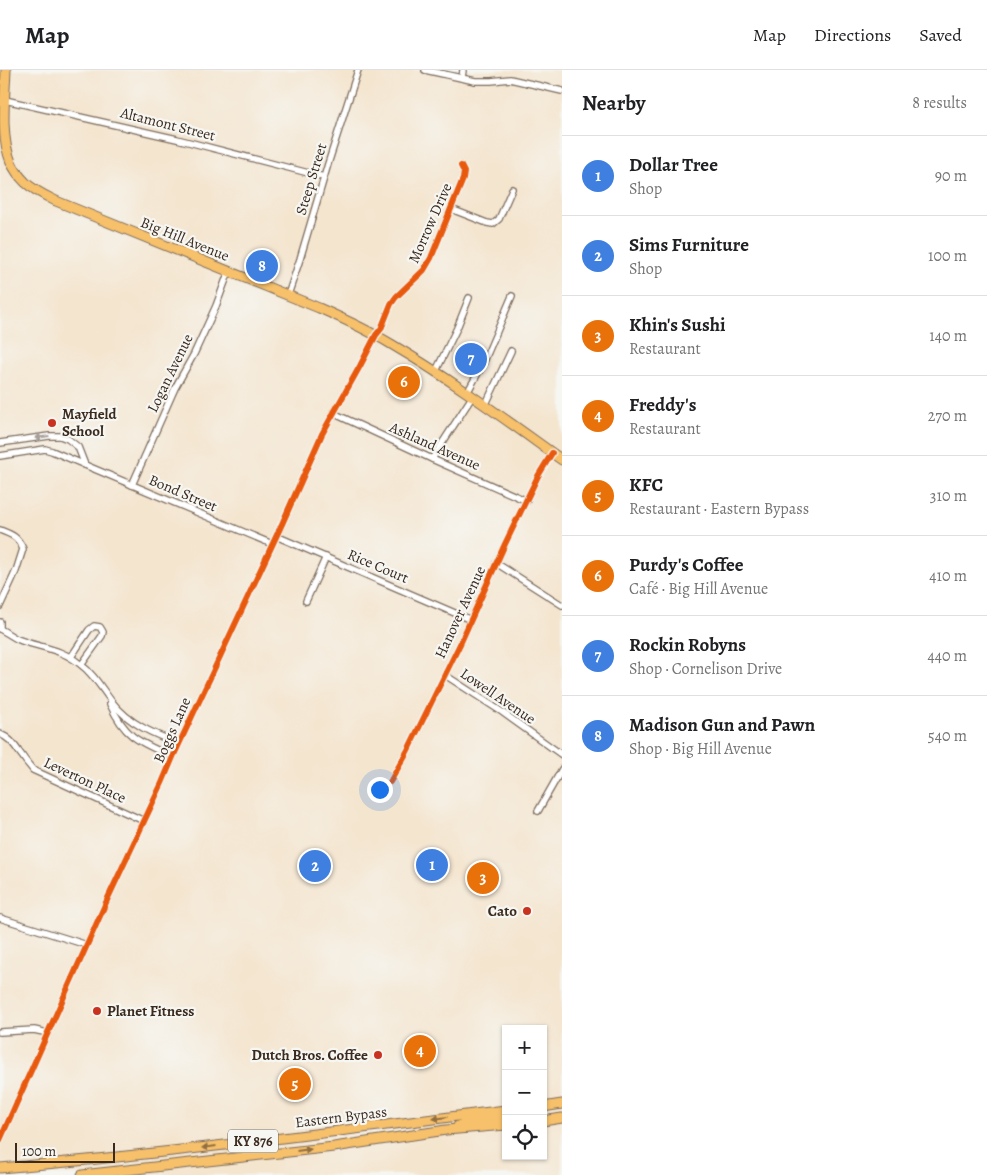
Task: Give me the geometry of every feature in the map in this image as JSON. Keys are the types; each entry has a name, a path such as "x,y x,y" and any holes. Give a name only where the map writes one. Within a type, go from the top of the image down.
{"main road":[{"name":"Big Hill Avenue","path":"6,70 5,140 10,161 27,184 38,192 288,295 376,335 436,371 559,456"},
{"path":"547,1106 562,1104"},
{"name":"Eastern Bypass","path":"0,1168 135,1155 502,1110"},
{"path":"446,1130 470,1122 502,1118"},
{"path":"547,1120 562,1118"},
{"name":"Eastern Bypass","path":"82,1175 334,1146 446,1130 502,1125"}],"street":[{"name":"Steep Street","path":"288,295 358,70"},
{"path":"425,70 484,82 510,79 562,91"},
{"path":"462,78 464,70"},
{"name":"Altamont Street","path":"5,100 177,139 324,177"},
{"name":"Morrow Drive","path":"376,335 394,300 427,266 464,175 464,170 461,166"},
{"path":"451,208 493,224 500,217 512,189"},
{"name":"Logan Avenue","path":"132,485 163,414 216,306 229,271"},
{"path":"432,459 470,395 512,296"},
{"path":"436,371 469,298"},
{"name":"Boggs Lane","path":"0,1140 121,868 276,536 318,440 376,335"},
{"path":"485,406 511,351"},
{"name":"Ashland Avenue","path":"333,413 527,501"},
{"path":"0,443 60,436 75,444 80,451 85,465"},
{"name":"Bond Street","path":"0,456 45,449 52,451 272,544"},
{"name":"Hanover Avenue","path":"390,782 445,675 538,476 559,456"},
{"path":"0,530 18,538 23,550 0,606"},
{"name":"Rice Court","path":"276,536 470,620"},
{"path":"306,601 326,557"},
{"path":"496,563 562,605"},
{"path":"0,622 0,629 16,638 58,651 82,664 119,711 131,721 150,732 179,744"},
{"path":"71,657 89,630 94,626 98,626 103,632 102,636 82,664"},
{"name":"Lowell Avenue","path":"445,675 502,712 562,755"},
{"path":"108,697 120,723 129,734 173,757"},
{"name":"Leverton Place","path":"0,734 13,742 33,770 144,821"},
{"path":"538,811 562,769"},
{"path":"0,918 87,945"},
{"path":"0,1032 34,1030 48,1033"}],"cycle path":[{"path":"0,1140 108,898 322,434 381,329 391,304 424,270 431,258 463,179 464,172 461,166"},
{"path":"390,782 408,750 460,644 538,476 552,453"}],"place":[{"name":"Madison Gun and Pawn","path":"262,266"},
{"name":"Rockin Robyns","path":"471,359"},
{"name":"Purdy's Coffee","path":"404,382"},
{"name":"Mayfield School","path":"52,423"},
{"name":"Dollar Tree","path":"432,865"},
{"name":"Sims Furniture","path":"315,866"},
{"name":"Khin's Sushi","path":"483,878"},
{"name":"Cato","path":"527,911"},
{"name":"Planet Fitness","path":"97,1011"},
{"name":"Freddy's","path":"420,1051"},
{"name":"Dutch Bros. Coffee","path":"378,1055"},
{"name":"KFC","path":"295,1084"}]}
